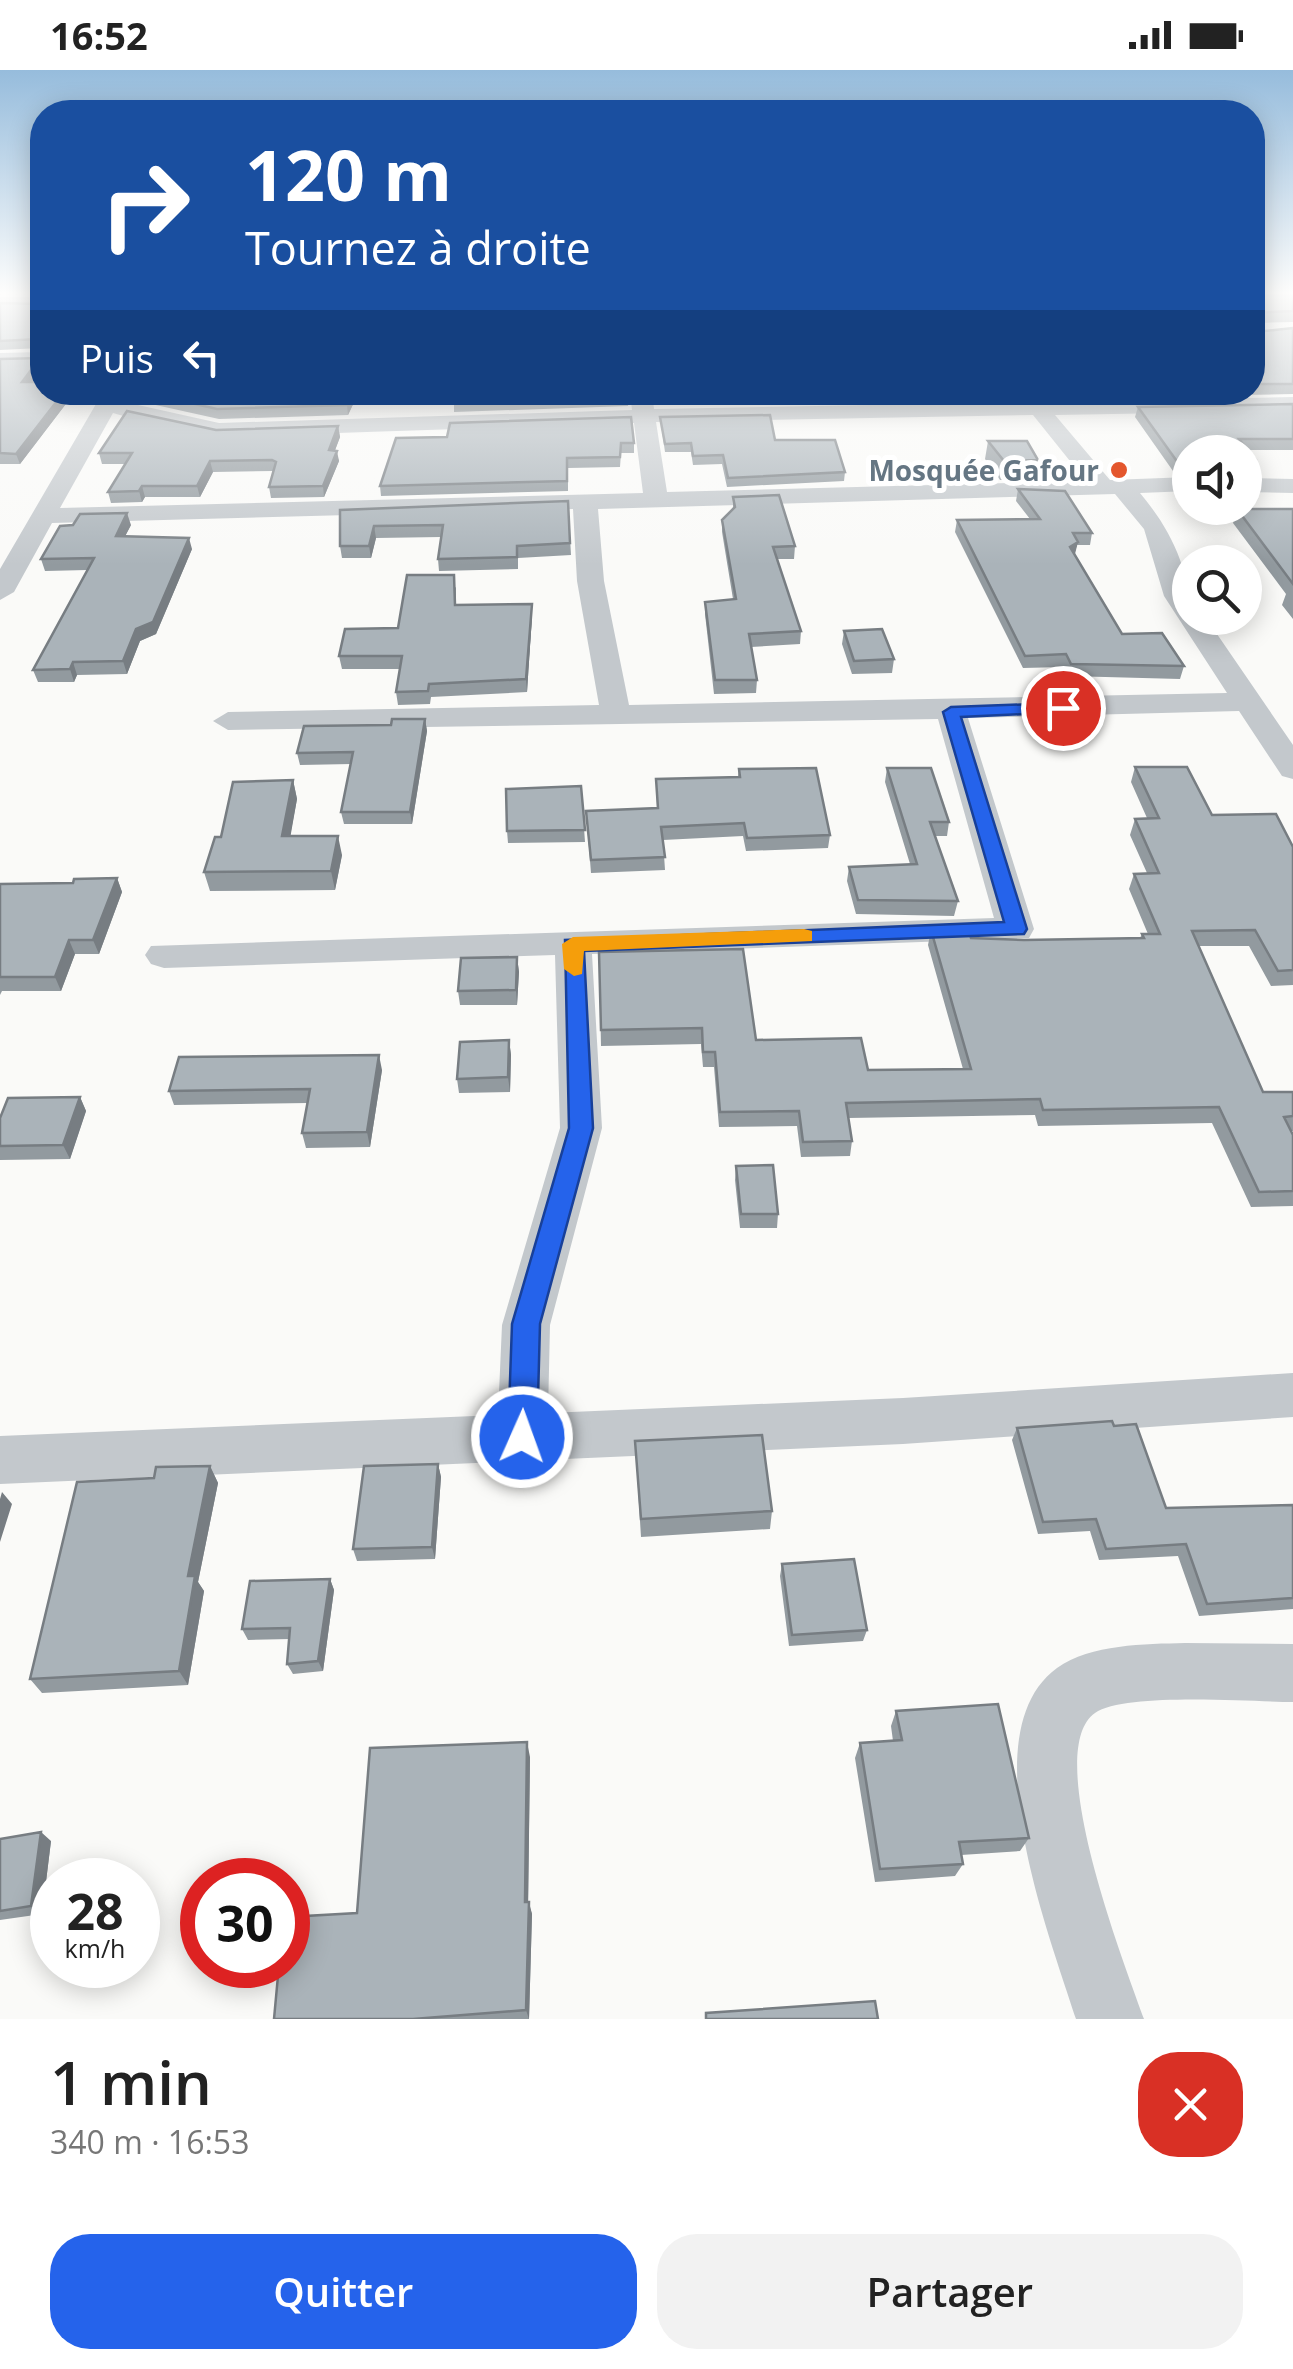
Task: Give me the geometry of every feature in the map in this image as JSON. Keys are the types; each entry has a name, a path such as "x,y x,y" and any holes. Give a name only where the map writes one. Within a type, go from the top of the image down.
{"street":[{"path":"1265,404 1293,404"},
{"path":"0,592 108,405"},
{"path":"126,405 174,424 219,430 626,405"},
{"path":"642,405 656,500"},
{"path":"1037,405 1054,433 1156,528 1172,577"},
{"path":"45,516 1172,485"},
{"path":"586,502 583,538 588,584 615,712"},
{"path":"1204,635 1293,769"},
{"path":"228,721 615,712 1293,710"},
{"path":"164,956 1016,929 951,712"},
{"path":"522,1437 526,1324 581,1128 573,944"},
{"path":"0,1460 903,1421 1293,1395"},
{"path":"1110,2019 1056,1852 1046,1770 1055,1713 1075,1688 1120,1677 1293,1673"}],"building":[{"path":"0,383 30,383 30,405 54,405 16,454 0,453"},
{"path":"1293,404 1293,439 1172,435 1172,454 1138,407 1241,405"},
{"path":"199,405 347,405 217,409"},
{"path":"127,411 216,430 338,426 329,450 337,451 323,486 269,487 276,462 272,460 210,461 197,486 142,486 139,491 108,492 132,453 99,453"},
{"path":"770,415 775,440 835,440 845,472 728,478 723,455 693,456 691,443 665,444 660,417"},
{"path":"631,417 634,443 621,443 620,457 567,458 567,481 380,486 396,438 447,437 450,423"},
{"path":"988,441 1027,441 1038,460 1004,461"},
{"path":"1018,489 1065,491 1092,533 1073,533 1078,542 1070,547 1122,634 1162,633 1184,666 1071,664 1066,654 1025,656 957,520 1040,519"},
{"path":"779,495 795,546 773,547 801,631 749,634 757,680 715,680 705,602 736,599 722,520 735,507 733,497"},
{"path":"568,501 570,543 517,546 517,557 438,559 443,525 374,526 369,546 340,546 340,510"},
{"path":"1262,509 1293,509 1293,584 1249,525 1262,525"},
{"path":"127,513 116,536 189,538 153,622 136,629 123,661 73,662 70,669 33,670 94,558 41,559 60,526 73,525 80,514"},
{"path":"407,575 454,575 455,605 532,604 526,679 429,684 428,691 396,692 402,656 339,656 345,629 398,628"},
{"path":"882,629 894,659 854,661 844,631"},
{"path":"392,719 425,719 410,812 341,812 353,752 297,753 304,726 391,725"},
{"path":"1135,767 1187,767 1212,815 1276,814 1293,847 1293,970 1278,971 1255,930 1192,931 1263,1092 1293,1092 1293,1116 1284,1117 1293,1135 1293,1191 1259,1192 1219,1107 1043,1110 1040,1099 846,1103 852,1141 803,1142 799,1111 720,1112 715,1052 703,1052 702,1028 601,1030 599,952 743,949 756,1040 861,1038 868,1070 971,1069 931,930 968,929 971,938 1024,940 1144,938 1142,934 1160,934 1134,874 1159,873 1135,819 1159,818"},
{"path":"816,768 830,835 747,838 744,823 661,827 665,857 591,860 586,811 658,808 656,779 740,777 739,769"},
{"path":"887,768 931,768 949,822 930,822 958,901 858,900 849,867 917,864"},
{"path":"293,780 282,836 338,836 331,871 204,872 215,837 221,837 233,782"},
{"path":"581,786 585,830 507,831 506,789"},
{"path":"117,878 93,940 69,940 55,977 0,977 0,884"},
{"path":"517,957 516,990 458,991 461,958"},
{"path":"509,1040 508,1077 457,1079 460,1042"},
{"path":"379,1055 367,1132 302,1133 310,1089 169,1091 179,1057"},
{"path":"80,1097 63,1145 0,1146 0,1118 8,1098"},
{"path":"773,1165 778,1214 741,1214 736,1166"},
{"path":"1112,1421 1114,1426 1136,1424 1166,1508 1293,1505 1293,1598 1207,1604 1186,1544 1106,1549 1096,1519 1043,1522 1017,1428"},
{"path":"762,1435 772,1511 641,1519 635,1441"},
{"path":"438,1464 432,1547 353,1549 364,1466"},
{"path":"210,1466 188,1576 195,1576 179,1671 30,1679 77,1482 154,1478 156,1467"},
{"path":"854,1559 867,1630 792,1635 782,1564"},
{"path":"330,1579 318,1661 287,1664 290,1628 242,1629 250,1581"},
{"path":"998,1704 1029,1838 959,1842 963,1864 880,1869 860,1743 902,1740 896,1711"},
{"path":"527,1742 526,2010 413,2019 274,2019 277,1988 310,1988 310,1916 357,1913 370,1748"},
{"path":"41,1832 37,1858 30,1858 30,1906 0,1911 0,1839"},
{"path":"875,2001 878,2019 706,2019 706,2013"}],"slow traffic":[{"path":"574,969 573,944 804,936"}],"place":[{"name":"Mosquée Gafour","path":"1119,470"}],"route":[{"path":"522,1437 526,1324 581,1128 573,944 1016,929 951,712 1063,708"}]}
